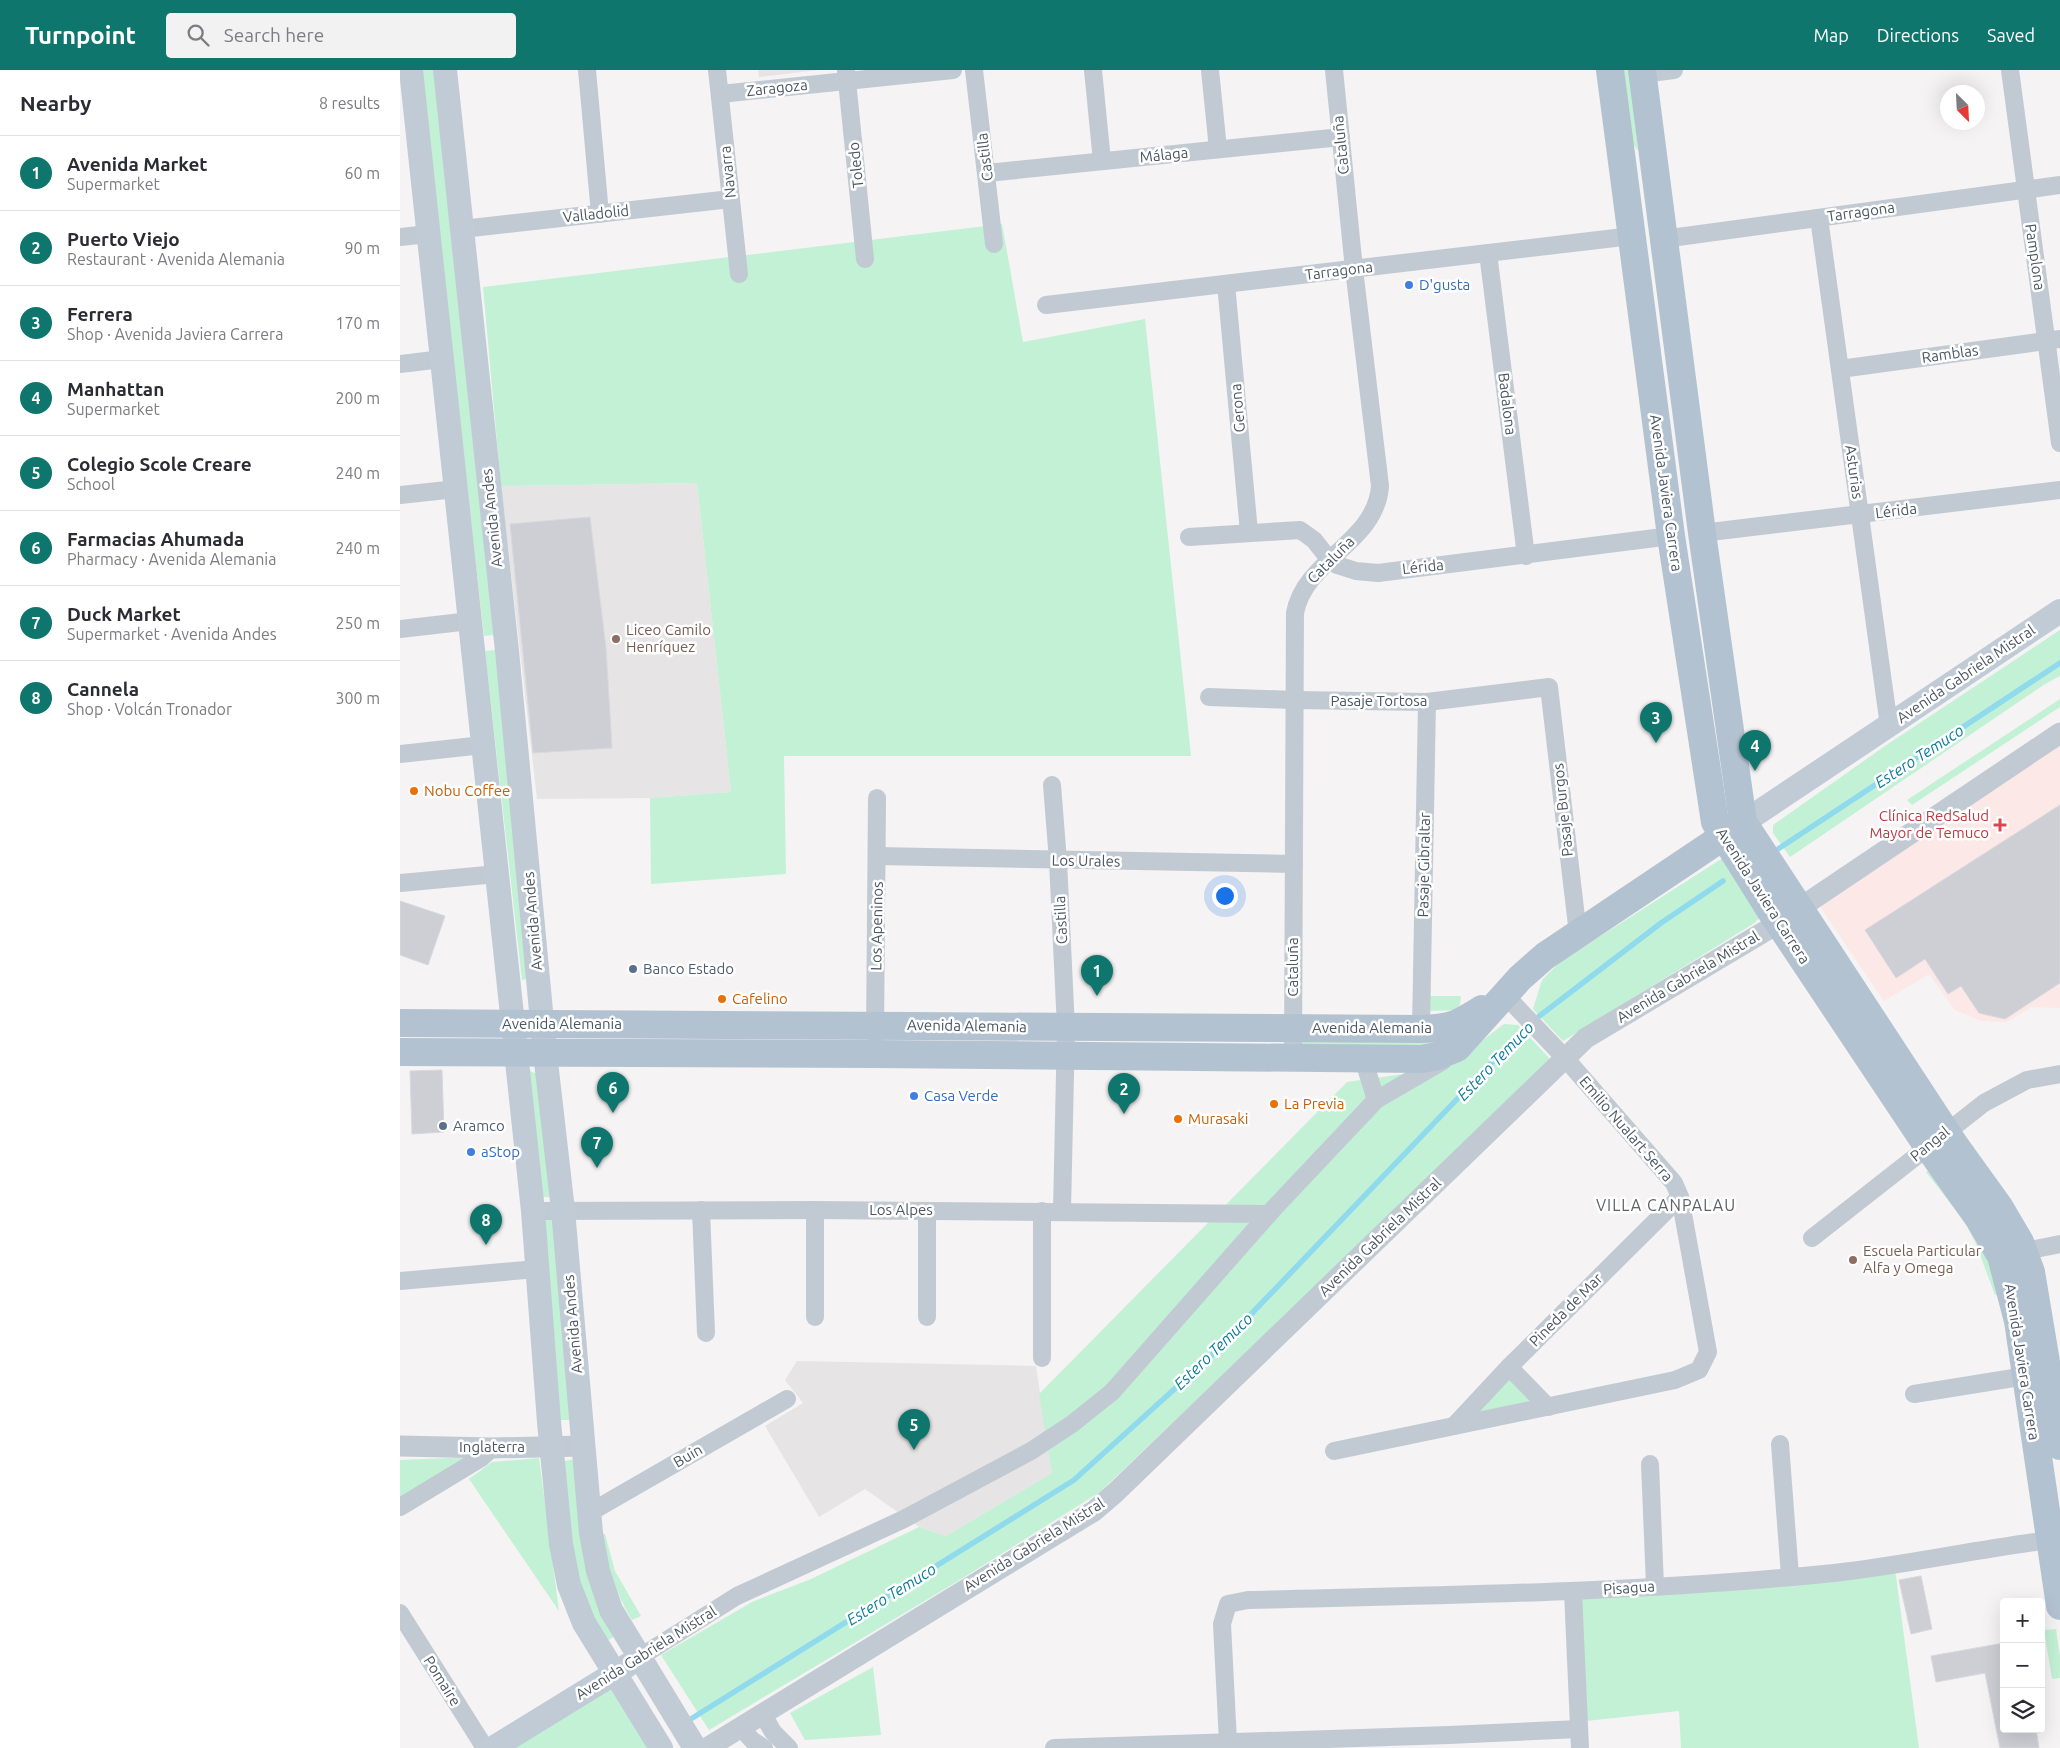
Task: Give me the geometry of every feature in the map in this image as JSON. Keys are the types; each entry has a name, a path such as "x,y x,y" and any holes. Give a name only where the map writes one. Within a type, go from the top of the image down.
{"main road":[{"name":"Avenida Andes","path":"411,70 408,112 428,234 456,489 533,1211 561,1544 569,1585 584,1623 661,1748"},
{"name":"Avenida Andes","path":"445,70 507,651 545,1053 563,1210 589,1513 594,1551 604,1591 612,1610 670,1706 697,1745"},
{"name":"Avenida Javiera Carrera","path":"1610,70 1671,536 1715,822 1734,829"},
{"name":"Avenida Javiera Carrera","path":"1642,72 1707,562 1734,829 1937,1139 1979,1219 1995,1244 2001,1256 2018,1321 2026,1376 2048,1413 2060,1446"},
{"path":"1627,197 1644,220 1663,239 1647,253 1637,274"},
{"path":"1671,536 1692,548 1707,562"},
{"name":"Avenida Gabriela Mistral","path":"1511,1001 1545,956 2060,611"},
{"name":"Avenida Alemania","path":"400,1023 1421,1029 1447,1028 1511,1001"},
{"name":"Avenida Alemania","path":"400,1052 1422,1059 1437,1056 1457,1048 1511,1001"},
{"name":"Avenida Javiera Carrera","path":"1937,1139 2000,1208 2024,1251 2031,1272 2048,1413 2050,1540 2060,1606"},
{"name":"Avenida Gabriela Mistral","path":"493,1748 640,1657"}],"street":[{"path":"587,70 600,214"},
{"name":"Navarra","path":"717,70 739,274"},
{"name":"Zaragoza","path":"720,94 847,76 953,70"},
{"name":"Castilla","path":"974,70 994,244"},
{"path":"1093,70 1102,161"},
{"path":"1210,70 1218,149"},
{"name":"Cataluña","path":"1293,1057 1295,613 1297,602 1306,585 1372,516 1379,498 1380,486 1354,269 1334,70"},
{"path":"1642,72 1674,70"},
{"name":"Pamplona","path":"2010,70 2026,189 2053,340 2060,443"},
{"name":"Toledo","path":"847,76 865,259"},
{"name":"Málaga","path":"986,172 1341,137"},
{"name":"Tarragona","path":"1663,239 2060,185"},
{"name":"Valladolid","path":"462,229 731,199"},
{"name":"Asturias","path":"1819,218 1889,726"},
{"path":"400,237 428,234"},
{"name":"Tarragona","path":"1046,305 1632,236"},
{"name":"Badalona","path":"1488,253 1526,556"},
{"name":"Gerona","path":"1226,284 1249,532"},
{"name":"Ramblas","path":"1840,370 2053,340"},
{"path":"400,364 442,359"},
{"path":"400,495 456,489"},
{"name":"Lérida","path":"1702,533 2060,490"},
{"name":"Lérida","path":"1189,536 1300,530 1320,546 1329,560 1356,571 1378,573 1526,556 1671,536"},
{"path":"400,629 470,622"},
{"name":"Pasaje Tortosa","path":"1209,697 1427,702 1549,687"},
{"name":"Pasaje Burgos","path":"1549,687 1578,934"},
{"name":"Pasaje Gibraltar","path":"1421,1029 1427,702"},
{"name":"Avenida Gabriela Mistral","path":"697,1745 740,1727 1094,1511 1115,1494 1559,1053 1575,1048 1595,1032 1790,916 2060,733"},
{"path":"400,754 483,745"},
{"name":"Castilla","path":"1052,786 1058,861 1066,1028 1062,1211"},
{"name":"Los Apeninos","path":"875,1054 878,798"},
{"name":"Los Urales","path":"878,856 1058,861 1294,864"},
{"path":"400,883 497,874"},
{"name":"Emilio Nualart Serra","path":"1334,1451 1675,1380 1699,1370 1708,1352 1680,1197 1674,1182 1511,1001"},
{"name":"Avenida Gabriela Mistral","path":"640,1657 737,1596 904,1519 1031,1451 1072,1424 1112,1392 1269,1214 1376,1100 1446,1060 1457,1048"},
{"path":"1363,1058 1376,1100"},
{"name":"Pangal","path":"1812,1238 1970,1112 2005,1090 2027,1080 2060,1074"},
{"name":"Pineda de Mar","path":"1454,1426 1509,1367 1680,1197"},
{"path":"701,1210 706,1333"},
{"path":"815,1317 816,1210"},
{"path":"927,1317 928,1210"},
{"name":"Los Alpes","path":"533,1211 928,1210 1269,1214"},
{"path":"1042,1211 1042,1358"},
{"path":"2024,1251 2060,1244"},
{"path":"400,1281 537,1269"},
{"path":"1509,1367 1548,1407"},
{"path":"1914,1394 2026,1376"},
{"name":"Buin","path":"589,1513 787,1399"},
{"path":"1780,1444 1790,1576"},
{"name":"Inglaterra","path":"400,1446 492,1448 583,1446"},
{"path":"400,1507 480,1458 492,1448"},
{"path":"1650,1464 1656,1586"},
{"name":"Pisagua","path":"1228,1742 1222,1624 1228,1604 1248,1600 1572,1592 1790,1576 1836,1572 2050,1540"},
{"path":"1572,1592 1580,1748"},
{"name":"Pomaire","path":"400,1613 485,1748"},
{"path":"762,1714 773,1732 789,1748"},
{"path":"740,1727 753,1741 764,1748"},
{"path":"1054,1748 1170,1746 1228,1742 1449,1742 1579,1729"}],"shaded area":[{"path":"758,70 819,70 759,77"},
{"name":"Liceo Camilo Henríquez","path":"697,483 731,792 650,798 537,799 501,486"},
{"name":"Clínica RedSalud Mayor de Temuco","path":"2060,745 2060,1008 2032,1007 2006,1022 1981,1021 1955,1010 1929,974 1884,1001 1819,905"},
{"path":"797,1361 1036,1366 1052,1473 946,1536 919,1527 865,1489 819,1517 765,1426 803,1403 785,1380"}],"green space":[{"path":"420,70 435,70 494,635 484,636"},
{"path":"1618,70 1630,70 1638,151 1625,131"},
{"path":"1002,224 1023,342 1145,319 1191,756 784,756 786,874 651,884 650,798 731,792 697,483 501,486 483,287"},
{"path":"2060,630 2060,676 2045,684 1790,857 1773,833 1773,825 1885,746"},
{"path":"495,650 531,978 522,980 485,651"},
{"path":"2060,699 2060,707 1912,805 1907,800"},
{"path":"1726,856 1763,915 1753,924 1563,1041 1533,1009 1542,980 1560,962"},
{"path":"1428,996 1461,996 1459,1010 1428,1011"},
{"path":"1504,1024 1518,1025 1552,1061 1100,1492 958,1581 709,1730 661,1655 752,1602 811,1579 919,1527 946,1536 1052,1473 1039,1394 1347,1082 1446,1068"},
{"path":"1301,1035 1442,1040 1415,1048 1301,1048"},
{"path":"528,1070 539,1075 552,1197 541,1197"},
{"path":"1933,1168 1974,1223 2005,1293 1995,1295 1976,1244 1965,1222 1926,1172"},
{"path":"556,1215 570,1420 560,1420 544,1216"},
{"path":"1507,1377 1532,1402 1467,1414"},
{"path":"474,1457 400,1502 400,1460"},
{"path":"539,1458 559,1611 469,1479 492,1462"},
{"path":"576,1459 617,1635 605,1642 588,1613 571,1553 564,1461"},
{"path":"601,1534 605,1534 615,1571 641,1616 632,1620 609,1568"},
{"path":"1895,1569 1919,1748 1681,1748 1679,1711 1586,1721 1580,1598"},
{"path":"2056,1629 2060,1656 2060,1678 2052,1679 2045,1630"},
{"path":"873,1667 881,1735 805,1740 790,1713"},
{"path":"610,1688 648,1748 513,1748"}],"building":[{"path":"590,517 606,648 612,748 533,753 510,524"},
{"path":"2060,805 2060,983 2005,1019 1979,1013 1961,986 1948,994 1925,959 1896,978 1865,930"},
{"path":"400,901 445,916 428,965 400,955"},
{"path":"442,1070 444,1132 412,1134 410,1071"},
{"path":"1921,1576 1932,1629 1911,1634 1899,1580"},
{"path":"2000,1644 2000,1733 2037,1733 2039,1748 2000,1748 1985,1673 1936,1682 1931,1656"}],"waterway":[{"name":"Estero Temuco","path":"1778,849 2060,663"},
{"name":"Estero Temuco","path":"686,1722 1074,1480 1212,1355 1529,1024 1661,923 1723,881"}],"place":[{"name":"D'gusta","path":"1409,285"},
{"name":"Liceo Camilo Henríquez","path":"616,639"},
{"name":"Ferrera","path":"1656,743"},
{"name":"Manhattan","path":"1755,771"},
{"name":"Nobu Coffee","path":"414,791"},
{"name":"Clínica RedSalud Mayor de Temuco","path":"2000,825"},
{"name":"Banco Estado","path":"633,969"},
{"name":"Avenida Market","path":"1097,996"},
{"name":"Cafelino","path":"722,999"},
{"name":"Casa Verde","path":"914,1096"},
{"name":"La Previa","path":"1274,1104"},
{"name":"Farmacias Ahumada","path":"613,1113"},
{"name":"Puerto Viejo","path":"1124,1114"},
{"name":"Murasaki","path":"1178,1119"},
{"name":"Aramco","path":"443,1126"},
{"name":"aStop","path":"471,1152"},
{"name":"Duck Market","path":"597,1168"},
{"name":"Cannela","path":"486,1245"},
{"name":"Escuela Particular Alfa y Omega","path":"1853,1260"},
{"name":"Colegio Scole Creare","path":"914,1450"}],"district":[{"name":"VILLA CANPALAU","path":"1666,1205"}]}
